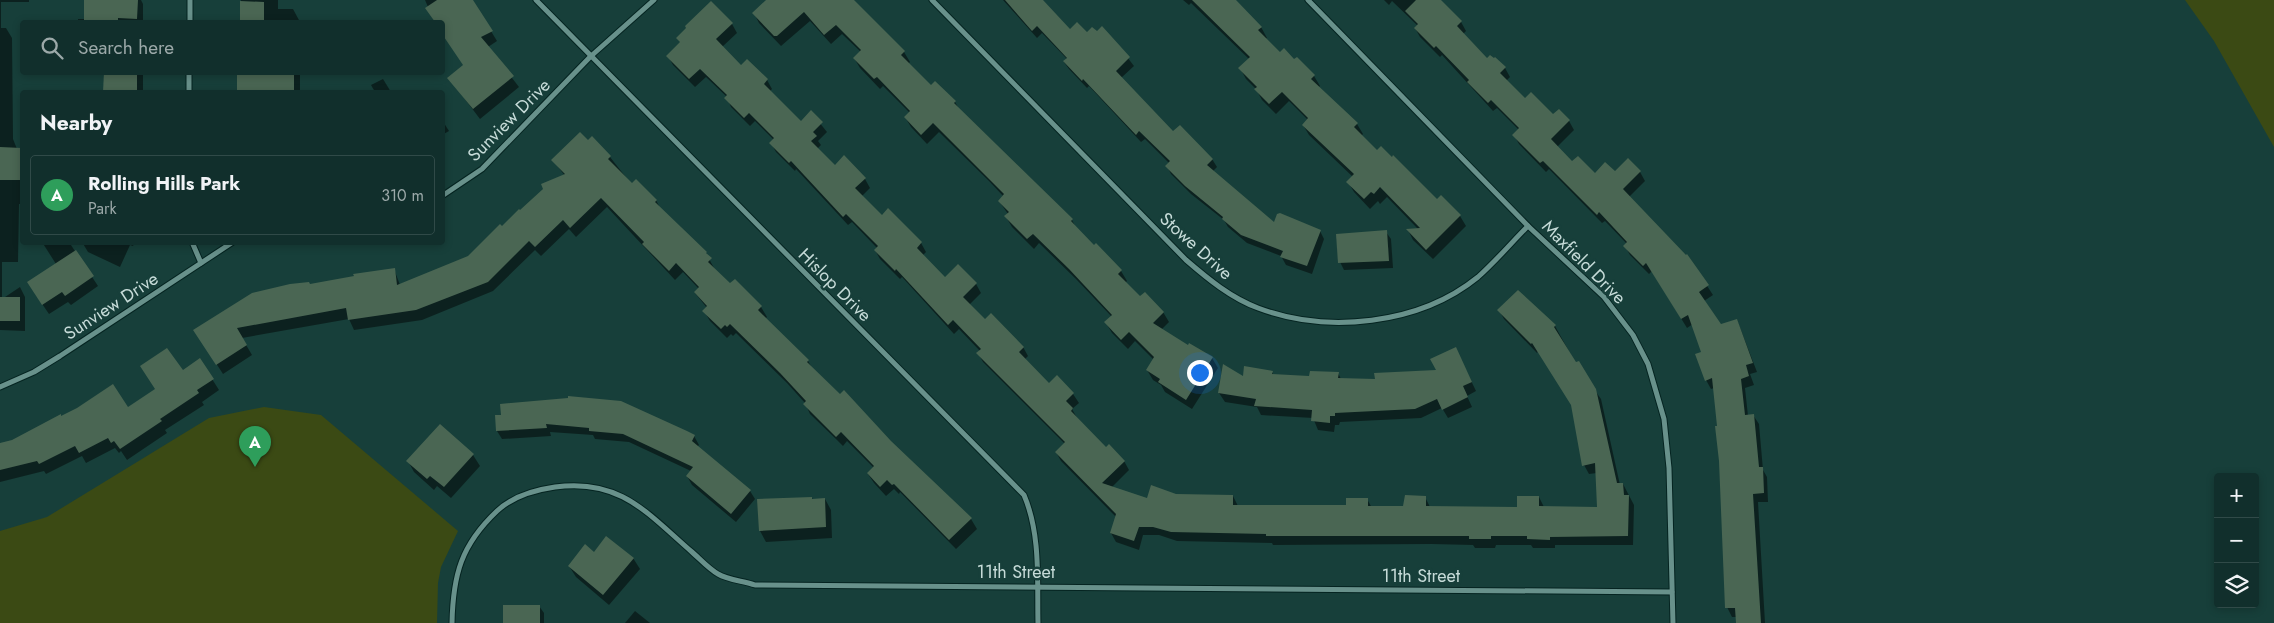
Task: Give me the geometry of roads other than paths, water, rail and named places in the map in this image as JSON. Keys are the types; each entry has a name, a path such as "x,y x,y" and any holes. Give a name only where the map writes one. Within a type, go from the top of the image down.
{"street":[{"path":"190,0 190,20"},
{"name":"Hislop Drive","path":"536,0 590,57 1024,495 1032,513 1036,537 1038,623"},
{"name":"Sunview Drive","path":"445,194 482,169 590,57 654,0"},
{"name":"Stowe Drive","path":"932,0 1186,260 1211,282 1257,308 1311,322 1343,323 1363,322 1411,311 1443,298 1477,277 1528,226"},
{"name":"Maxfield Drive","path":"1308,0 1528,226 1604,297 1633,334 1648,364 1664,419 1669,468 1673,623"},
{"path":"189,75 189,90"},
{"path":"193,245 201,263"},
{"name":"Sunview Drive","path":"0,387 34,372 60,356 228,245"},
{"name":"11th Street","path":"452,623 452,596 461,559 481,526 506,503 536,489 577,484 611,490 641,507 718,574 755,584 1672,592"}],"place":[{"name":"Rolling Hills Park","path":"255,467"}]}
